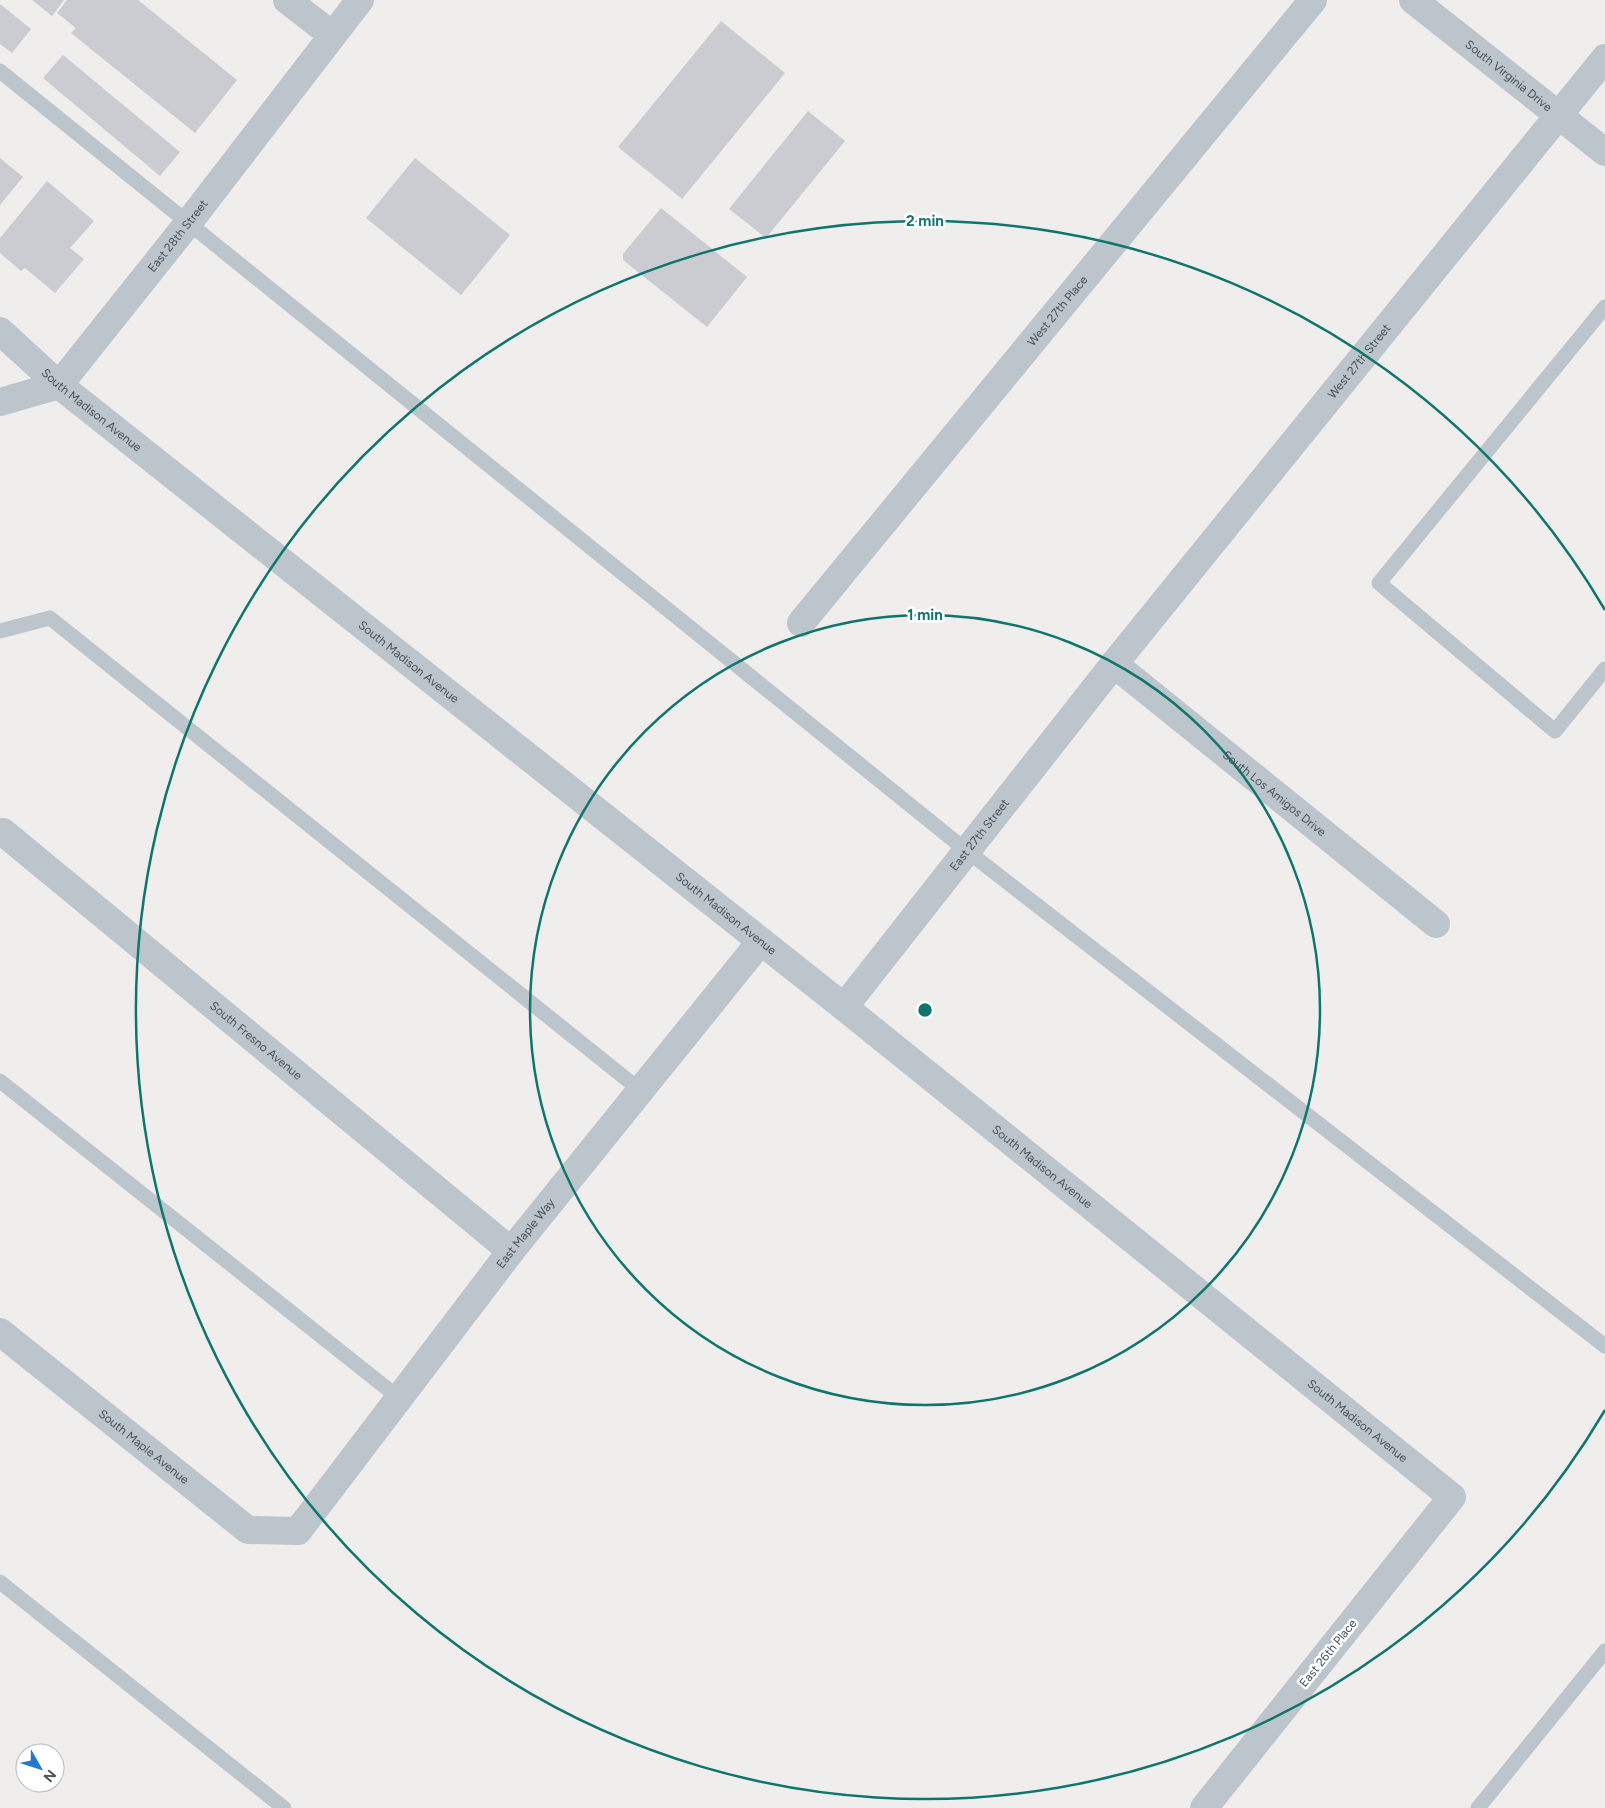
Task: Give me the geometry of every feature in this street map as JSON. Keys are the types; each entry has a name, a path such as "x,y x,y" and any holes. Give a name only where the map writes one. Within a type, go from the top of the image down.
{"street":[{"path":"288,0 332,35"},
{"name":"East 28th Street","path":"59,385 189,222 360,0"},
{"name":"West 27th Place","path":"801,623 1313,0"},
{"name":"South Virginia Drive","path":"1413,0 1605,152"},
{"name":"West 27th Street","path":"1114,664 1605,58"},
{"name":"South Madison Avenue","path":"0,331 59,385 844,1006 1452,1497"},
{"path":"0,402 59,385"},
{"name":"East 27th Street","path":"844,1006 1114,664"},
{"name":"South Los Amigos Drive","path":"1114,664 1436,924"},
{"name":"South Fresno Avenue","path":"0,833 2,832 511,1251"},
{"name":"East Maple Way","path":"298,1531 511,1251 761,941"},
{"name":"South Maple Avenue","path":"0,1332 248,1530 298,1531"},
{"name":"East 26th Place","path":"1204,1808 1452,1497"}],"lane":[{"path":"0,71 967,851 1605,1346"},
{"path":"1605,306 1379,583 1555,730 1605,669"},
{"path":"0,631 50,618 640,1090"},
{"path":"0,1081 399,1398"},
{"path":"0,1582 284,1808"},
{"path":"1478,1808 1605,1651"}],"building":[{"path":"32,0 64,0 52,16"},
{"path":"67,0 138,0 237,80 195,133 71,33 76,28 57,13"},
{"path":"0,4 31,29 12,53 0,44"},
{"path":"721,21 785,73 682,199 618,147"},
{"path":"63,55 180,152 160,176 43,78"},
{"path":"808,111 845,141 766,238 729,209"},
{"path":"0,158 23,177 0,205"},
{"path":"415,158 510,235 461,295 366,218"},
{"path":"47,181 94,221 70,248 84,259 55,293 25,268 21,271 0,253 0,238"},
{"path":"661,208 747,277 707,327 623,260 623,254"}]}
